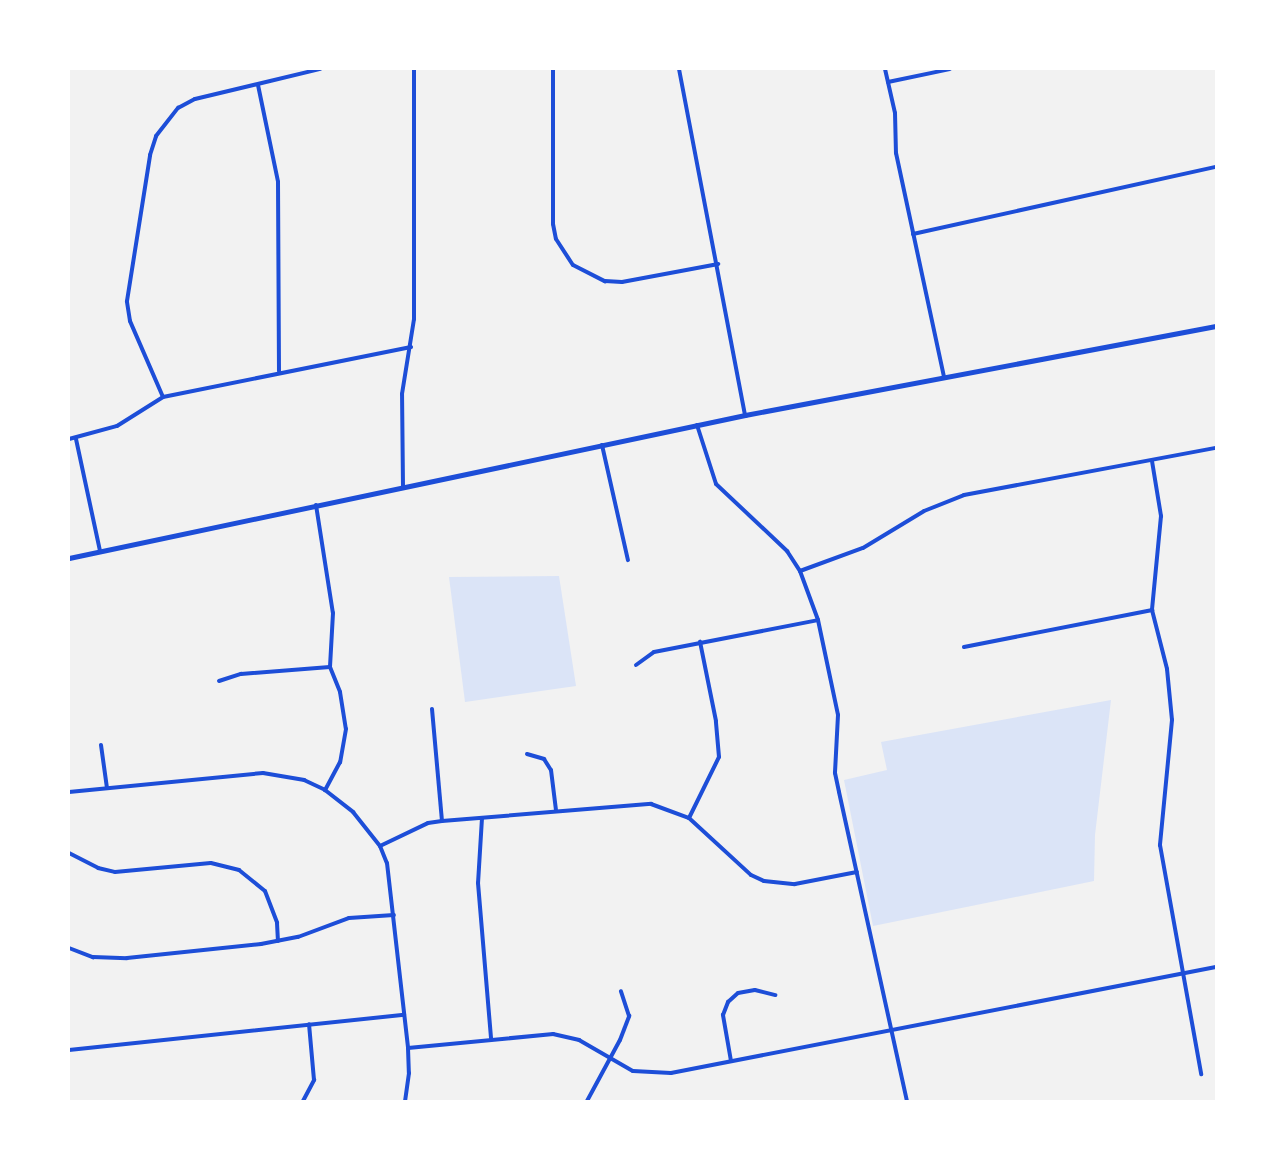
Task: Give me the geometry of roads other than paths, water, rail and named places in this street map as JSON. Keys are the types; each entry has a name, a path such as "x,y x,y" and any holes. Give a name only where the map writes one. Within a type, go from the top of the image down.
{"street":[{"path":"163,397 130,321 128,301 150,155 161,128 178,108 195,99 320,69"},
{"path":"403,486 402,394 411,347 414,69"},
{"path":"553,69 553,224 556,239 573,265 605,281 622,282 718,264"},
{"path":"679,69 745,415"},
{"path":"885,69 896,153 944,376"},
{"path":"888,82 950,69"},
{"path":"258,85 278,182 279,371"},
{"path":"913,234 1216,167"},
{"path":"69,558 745,415 1216,326"},
{"path":"69,439 76,439 117,426 163,397 279,371 411,347"},
{"path":"698,425 716,484 769,532 800,571 818,620 838,715 835,773 908,1101"},
{"path":"76,439 100,551"},
{"path":"602,445 628,560"},
{"path":"800,571 863,548 924,511 964,495 1216,448"},
{"path":"1152,461 1161,516 1152,610 1171,695 1160,845 1181,973 1201,1074"},
{"path":"316,505 333,613 330,667 340,692 346,729 340,762 325,790"},
{"path":"964,647 1152,610"},
{"path":"636,665 654,652 818,620"},
{"path":"689,818 719,757 716,721 700,642"},
{"path":"219,681 241,674 330,667"},
{"path":"432,709 442,821"},
{"path":"102,745 107,788"},
{"path":"527,754 544,759 551,770 556,810"},
{"path":"69,792 263,772 304,780 325,790 353,812 380,846 387,863 410,1073 405,1101"},
{"path":"380,846 428,823 640,803 669,808 689,818 751,875 764,882 795,884 856,872"},
{"path":"482,818 478,883 491,1039"},
{"path":"69,853 98,868 115,872 211,863 239,870 265,891 277,923 278,941"},
{"path":"69,948 108,959 278,941 349,918 394,915"},
{"path":"408,1048 534,1034 569,1036 610,1060 648,1073 671,1073 1216,967"},
{"path":"731,1061 723,1015 728,1002 738,993 755,990 775,995"},
{"path":"587,1101 610,1060 628,1016 621,991"},
{"path":"69,1050 404,1015"},
{"path":"303,1101 314,1080 309,1024"}]}
